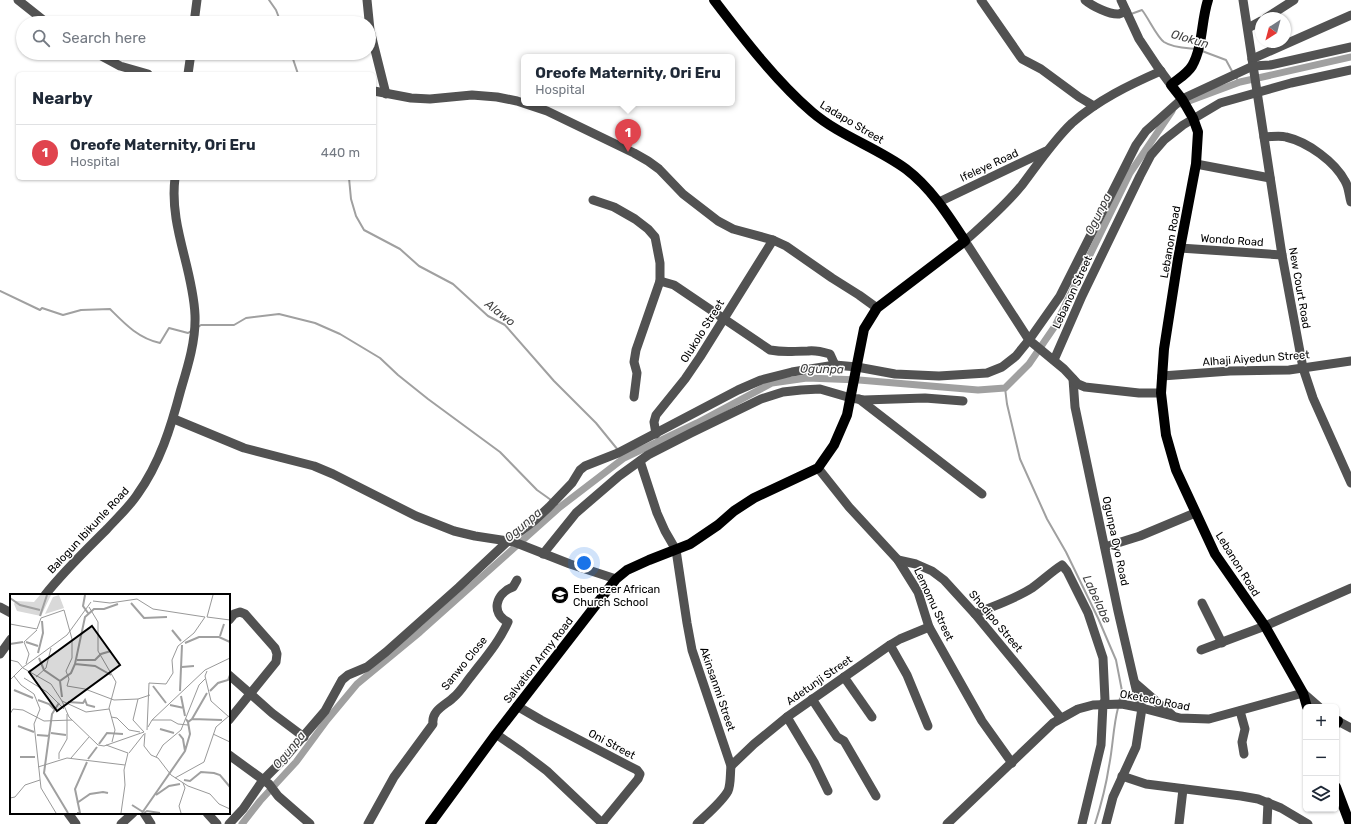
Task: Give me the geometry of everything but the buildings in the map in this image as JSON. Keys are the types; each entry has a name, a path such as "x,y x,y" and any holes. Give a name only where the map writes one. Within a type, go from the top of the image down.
{"main road":[{"name":"Ladapo Street","path":"714,0 744,38 794,96 813,113 831,126 906,169 939,202 965,241"},
{"path":"1171,85 1191,67 1198,50 1204,11 1208,0"},
{"name":"Lebanon Road","path":"1171,85 1182,98 1192,116 1198,132 1196,164 1180,248 1164,349 1161,393 1166,436 1176,470 1215,554 1265,626 1303,693 1306,704"},
{"path":"818,468 837,439 847,415 854,396 856,370 864,329 877,308 965,241"},
{"name":"Salvation Army Road","path":"430,824 517,706 616,579 628,570 649,560 690,544 705,535 734,511 754,498 818,468"},
{"path":"1339,795 1350,824"}],"street":[{"path":"18,0 38,16"},
{"path":"195,16 197,0"},
{"path":"367,0 369,16"},
{"path":"981,0 1022,59 1094,106"},
{"path":"1085,0 1099,9 1119,14 1127,14"},
{"path":"1121,0 1139,39 1171,85"},
{"name":"New Court Road","path":"1244,0 1282,255 1303,368 1313,398 1351,482"},
{"path":"1275,12 1294,0"},
{"path":"229,824 325,711 342,680 367,667 386,652 511,542 554,502 572,483 580,470 585,466 620,452 760,380 792,372 835,365 856,370 918,376 939,376 987,373 1002,367 1031,342 1060,296 1136,145 1146,131 1182,98 1253,66 1351,15"},
{"path":"1248,28 1255,24"},
{"path":"1253,66 1270,65 1351,48"},
{"path":"376,54 386,94"},
{"path":"109,60 120,66 141,72"},
{"path":"188,72 189,60"},
{"path":"1257,90 1351,70"},
{"path":"1161,71 1115,93 1094,106 1072,124 1048,150 1003,207 965,241 1031,342 1064,369 1078,384 1085,387 1139,393 1161,393"},
{"name":"Lebanon Street","path":"1052,359 1151,155 1164,140 1192,116 1220,103 1257,90"},
{"path":"376,92 430,99 472,95 497,97 521,102"},
{"path":"532,106 547,111 648,161 659,169 684,194 718,222 733,229 773,240 786,246 877,308"},
{"path":"1264,137 1286,137 1321,154 1349,181 1351,202"},
{"name":"Ifeleye Road","path":"939,202 1048,150"},
{"path":"1196,164 1270,178"},
{"name":"Balogun Ibikunle Road","path":"46,594 136,496 156,465 174,419 186,372 195,327 195,314 189,274 173,205 175,180"},
{"path":"593,200 614,207 648,229 655,237 658,250 660,281 636,350 634,362 637,373 634,397"},
{"name":"Olukolo Street","path":"656,434 654,422 656,415 685,379 773,240"},
{"name":"Wondo Road","path":"1180,248 1282,255"},
{"path":"660,281 674,285 770,350 784,353 809,350 830,354 835,365"},
{"name":"Alhaji Aiyedun Street","path":"1162,376 1230,371 1289,370 1351,361"},
{"name":"Ogunpa Oyo Road","path":"1073,379 1075,407 1142,708"},
{"path":"543,554 576,513 619,476 640,461 685,436 761,399 783,392 820,389 854,396 925,398 963,401"},
{"path":"854,396 982,494"},
{"path":"174,419 244,448 314,466 416,516 454,531 511,542 616,579"},
{"path":"640,461 657,513 676,550"},
{"name":"Lemomu Street","path":"818,468 849,507 898,560 918,592 929,627 982,721 1012,763"},
{"path":"1105,546 1140,536 1195,513"},
{"name":"Akinsanmi Street","path":"676,550 692,650 731,766 728,791 697,824"},
{"name":"Shodipo Street","path":"898,560 916,564 932,571 944,580 975,614 1061,718"},
{"path":"975,614 1031,588 1050,572 1062,565 1067,571 1088,613 1104,658 1105,704 1101,745 1082,824"},
{"name":"Sanwo Close","path":"368,824 394,778 433,724 432,720 438,709 454,697 494,648 508,622 502,619 498,612 497,603 506,590 513,587 517,580"},
{"path":"1201,650 1265,626 1351,588"},
{"path":"1202,603 1222,642"},
{"path":"0,607 10,612"},
{"path":"230,619 234,614 240,612 245,614 275,648 277,654 276,662 230,719"},
{"name":"Adetunji Street","path":"731,766 754,744 812,699 890,645 900,639 929,627"},
{"path":"0,654 10,642"},
{"path":"890,645 907,675 928,726"},
{"path":"230,676 272,713 304,737"},
{"path":"844,678 872,716"},
{"path":"1123,705 1136,686 1174,717"},
{"path":"1303,693 1316,704"},
{"name":"Oketedo Road","path":"947,824 1054,723 1078,709 1105,704 1123,705 1142,708 1174,717 1187,719 1209,719 1303,693"},
{"path":"812,699 837,737 844,741 876,796"},
{"name":"Oni Street","path":"517,706 637,770 640,774 638,779 602,824"},
{"path":"1106,824 1113,797 1136,747 1142,708"},
{"path":"1240,710 1245,729 1242,742 1244,754"},
{"path":"787,717 814,762 828,791"},
{"path":"1339,723 1351,728"},
{"path":"496,734 547,771 602,824"},
{"path":"230,756 266,782 278,796 310,824"},
{"path":"1122,776 1146,784 1241,796 1268,802 1308,824"},
{"path":"1180,824 1183,789"},
{"path":"1267,824 1268,802"},
{"path":"69,814 76,824"},
{"path":"121,824 132,814"},
{"path":"145,814 151,824"},
{"path":"208,814 217,824"}],"waterway":[{"name":"Alawo","path":"269,0 278,16"},
{"name":"Olokun","path":"1131,14 1142,10 1161,40 1164,42 1180,47 1196,49"},
{"name":"Olokun","path":"1202,51 1226,60 1233,73"},
{"name":"Ogunpa","path":"1181,104 1240,82 1351,57"},
{"name":"Alawo","path":"293,60 297,72"},
{"name":"Olokun","path":"1236,78 1240,82"},
{"name":"Ogunpa","path":"242,824 260,801 296,762 327,720 357,684 420,632 560,507 624,458 697,423 772,383 807,378 859,380 978,390 1005,388 1029,364 1055,326 1130,173 1172,111"},
{"name":"Alawo","path":"349,180 351,199 356,216 364,230 400,249 419,266 453,284 488,316 505,325 554,381 596,423 618,450"},
{"path":"0,291 40,310 42,308 63,315 81,310 110,309 138,334 160,343 169,328 188,333 191,331"},
{"path":"198,327 201,325 234,325 246,318 279,314 315,323 340,334 380,358 398,375 428,399 500,452 537,490 551,500"},
{"name":"Labelabe","path":"1005,388 1007,404 1020,459 1047,519 1066,552 1098,618 1116,660 1122,691 1119,702"},
{"name":"Ogunpa","path":"556,504 560,507"},
{"name":"Labelabe","path":"1095,824 1106,781 1118,708"}],"place":[{"name":"Oreofe Maternity, Ori Eru","path":"628,152"},
{"name":"Ebenezer African Church School","path":"560,595"}]}
